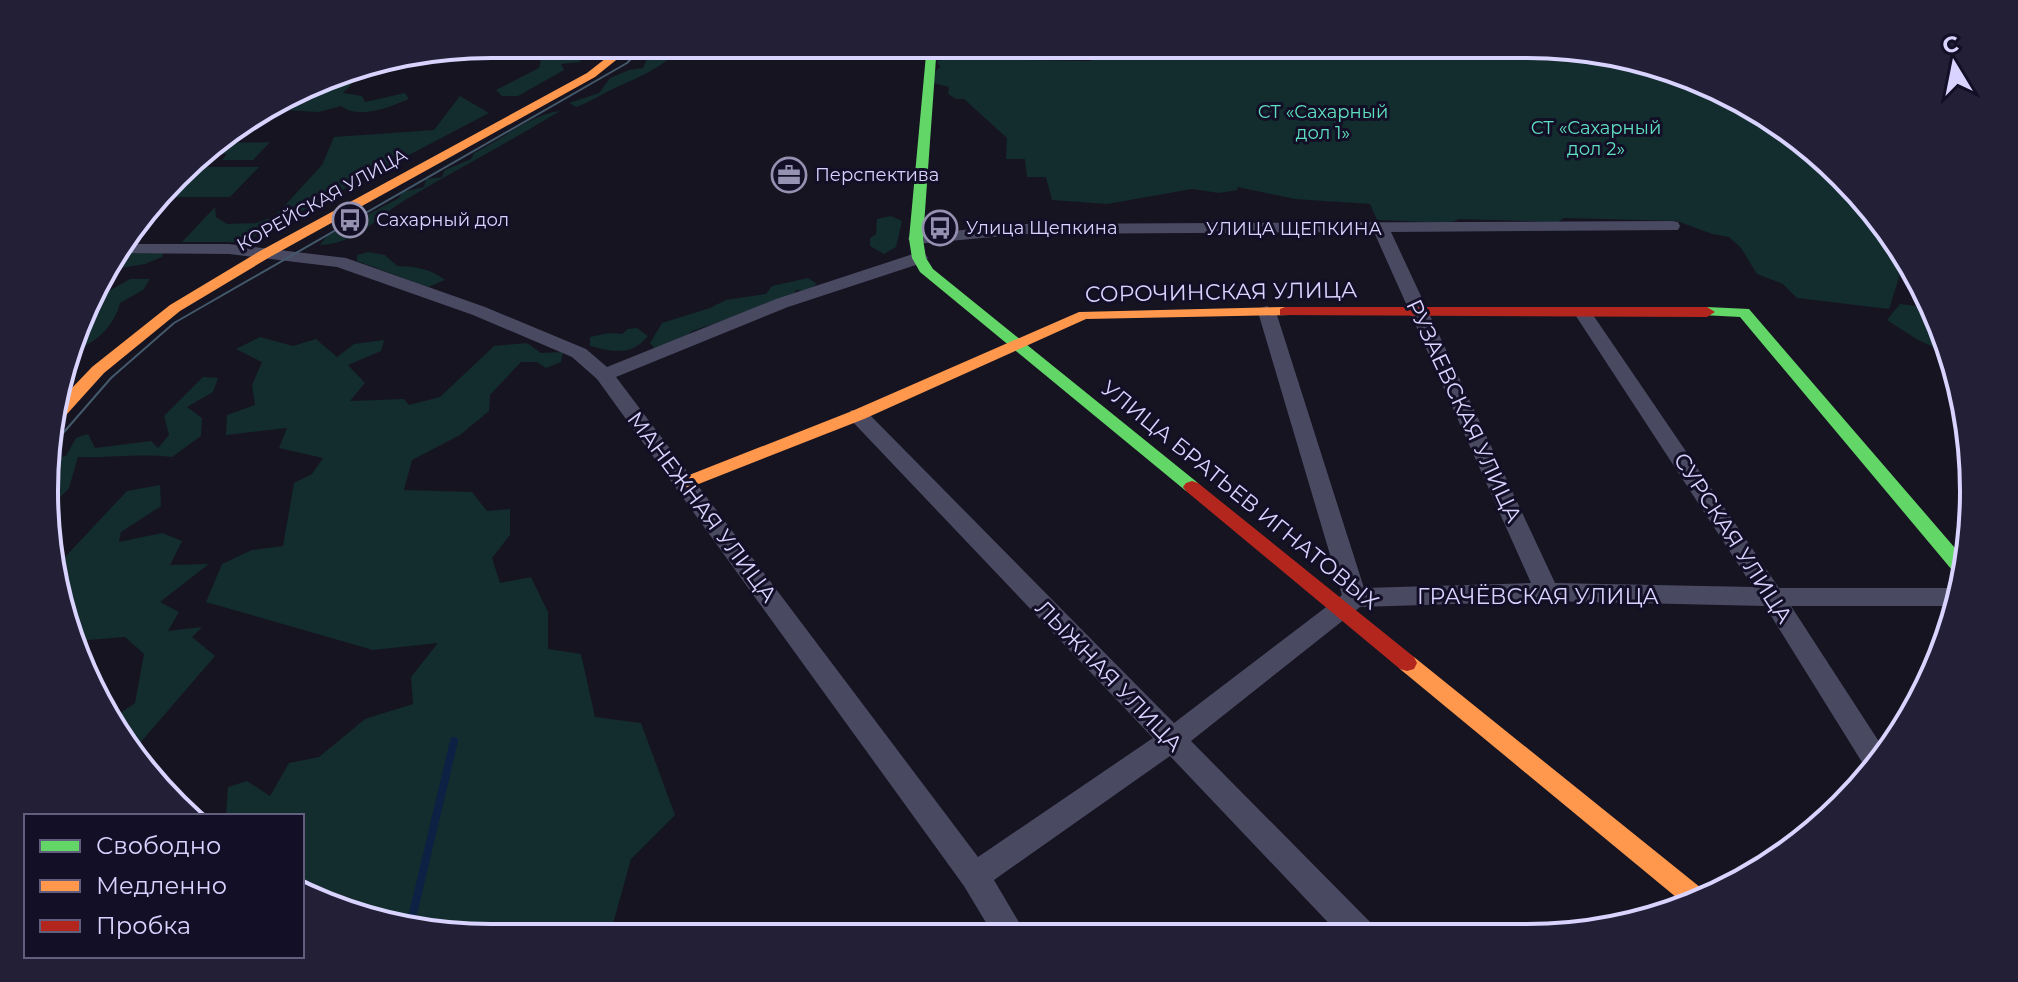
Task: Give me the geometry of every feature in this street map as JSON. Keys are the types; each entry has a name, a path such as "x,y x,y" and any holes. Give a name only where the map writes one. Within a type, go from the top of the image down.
{"street":[{"name":"КОРЕЙСКАЯ УЛИЦА","path":"67,404 98,370 175,308 265,254 591,75 613,58"},
{"path":"918,249 931,58"},
{"name":"УЛИЦА ЩЕПКИНА","path":"604,375 918,249 1026,229 1672,226"},
{"name":"РУЗАЕВСКАЯ УЛИЦА","path":"1381,229 1547,592"},
{"name":"МАНЕЖНАЯ УЛИЦА","path":"132,249 229,249 340,262 528,330 579,353 604,375 685,483 975,876 1004,924"},
{"name":"УЛИЦА БРАТЬЕВ ИГНАТОВЫХ","path":"918,249 927,272 942,286 1348,603 1690,892"},
{"path":"975,876 1171,741 1348,603 1267,312"},
{"name":"СОРОЧИНСКАЯ УЛИЦА","path":"685,483 858,415 1084,315 1744,312 1954,559"},
{"name":"СУРСКАЯ УЛИЦА","path":"1583,313 1772,597 1872,754"},
{"name":"ЛЫЖНАЯ УЛИЦА","path":"858,415 1350,924"},
{"name":"ГРАЧЁВСКАЯ УЛИЦА","path":"1348,603 1547,592 1946,597"}],"green space":[{"path":"583,58 579,62 561,64 564,70 518,96 502,96 496,90 539,68 541,60"},
{"path":"647,58 670,58 587,103 576,107 569,103 599,93 610,78 643,68"},
{"path":"1527,58 1611,66 1693,91 1744,116 1791,147 1853,206 1871,227 1901,273 1889,309 1797,298 1783,284 1757,274 1741,248 1729,237 1677,221 1564,218 1558,222 1459,219 1449,223 1377,220 1370,204 1295,199 1237,187 1238,190 1219,193 1192,189 1107,204 1052,200 1046,177 1027,177 1025,159 1006,159 1007,138 964,99 948,94 949,87 933,83 933,73 940,67 937,61"},
{"path":"356,80 343,93 362,96 365,102 405,93 409,99 375,111 357,112 341,106 319,112 285,110"},
{"path":"460,96 489,113 243,242 182,242 215,207 216,217 227,224 256,223 275,216 322,165 334,137 434,130"},
{"path":"560,111 405,200 355,235 333,244 320,245 326,237 399,198 402,192 424,187 426,179 442,177 445,170 471,159 474,153 517,128"},
{"path":"270,142 253,160 222,160 227,154 219,154 233,143"},
{"path":"204,167 259,167 230,197 174,197"},
{"path":"891,216 902,221 896,247 884,254 870,246 870,238 876,234 877,219"},
{"path":"165,248 162,257 145,264 120,268 130,252"},
{"path":"368,252 385,255 397,266 422,269 445,280 428,287 357,261 357,255"},
{"path":"808,278 817,284 808,291 796,290 792,297 692,331 685,338 655,349 650,343 662,323 726,300 766,294 772,286"},
{"path":"130,279 150,279 143,290 120,303 114,319 103,333 83,346 91,325 107,292"},
{"path":"1900,304 1918,306 1935,348 1918,340 1887,320"},
{"path":"637,328 648,336 629,350 614,351 590,346 590,337 622,334 628,329"},
{"path":"260,337 293,346 316,339 337,357 354,344 384,340 381,351 348,365 365,383 350,401 404,399 409,405 440,397 494,346 527,343 541,353 563,352 561,362 546,368 537,362 521,362 490,395 489,411 460,435 412,460 404,490 472,492 487,511 510,509 510,535 492,558 500,583 531,577 548,612 548,649 581,654 595,717 641,723 675,815 631,859 613,924 463,923 379,909 304,881 304,814 226,814 228,787 247,781 270,796 289,763 319,757 365,719 413,704 411,677 438,643 373,650 206,602 222,564 252,550 283,546 294,483 312,474 323,458 279,448 287,428 226,435 227,415 255,405 252,385 262,362 236,349"},
{"path":"203,377 218,378 213,392 187,407 202,418 201,436 172,457 78,457 69,488 58,499 60,457 66,456 76,438 88,434 95,448 151,441 158,448 169,435 164,416"},
{"path":"160,485 161,506 121,532 119,542 162,533 182,541 170,565 209,564 160,602 179,612 168,631 202,627 192,637 215,656 139,744 120,714 135,703 144,654 125,637 85,640 64,560 127,491"}],"waterway":[{"path":"412,917 454,741"}],"tram line":[{"path":"62,434 111,378 174,323 632,58"}],"traffic: fast":[{"path":"931,58 916,239 919,258 927,272 1192,487"},
{"path":"1707,312 1744,312 1954,559"}],"traffic: slow":[{"path":"67,404 98,370 175,308 265,254 591,75 613,58"},
{"path":"685,483 858,415 1084,315 1285,312"},
{"path":"1407,663 1689,892"}],"traffic: jam":[{"path":"1285,312 1707,312"},
{"path":"1192,487 1407,663"}],"place":[{"name":"Перспектива","path":"789,175"},
{"name":"Сахарный дол","path":"350,220"},
{"name":"Улица Щепкина","path":"940,228"}],"park label":[{"name":"СТ «Сахарный дол 1»","path":"1323,122"},
{"name":"СТ «Сахарный дол 2»","path":"1596,138"}]}
